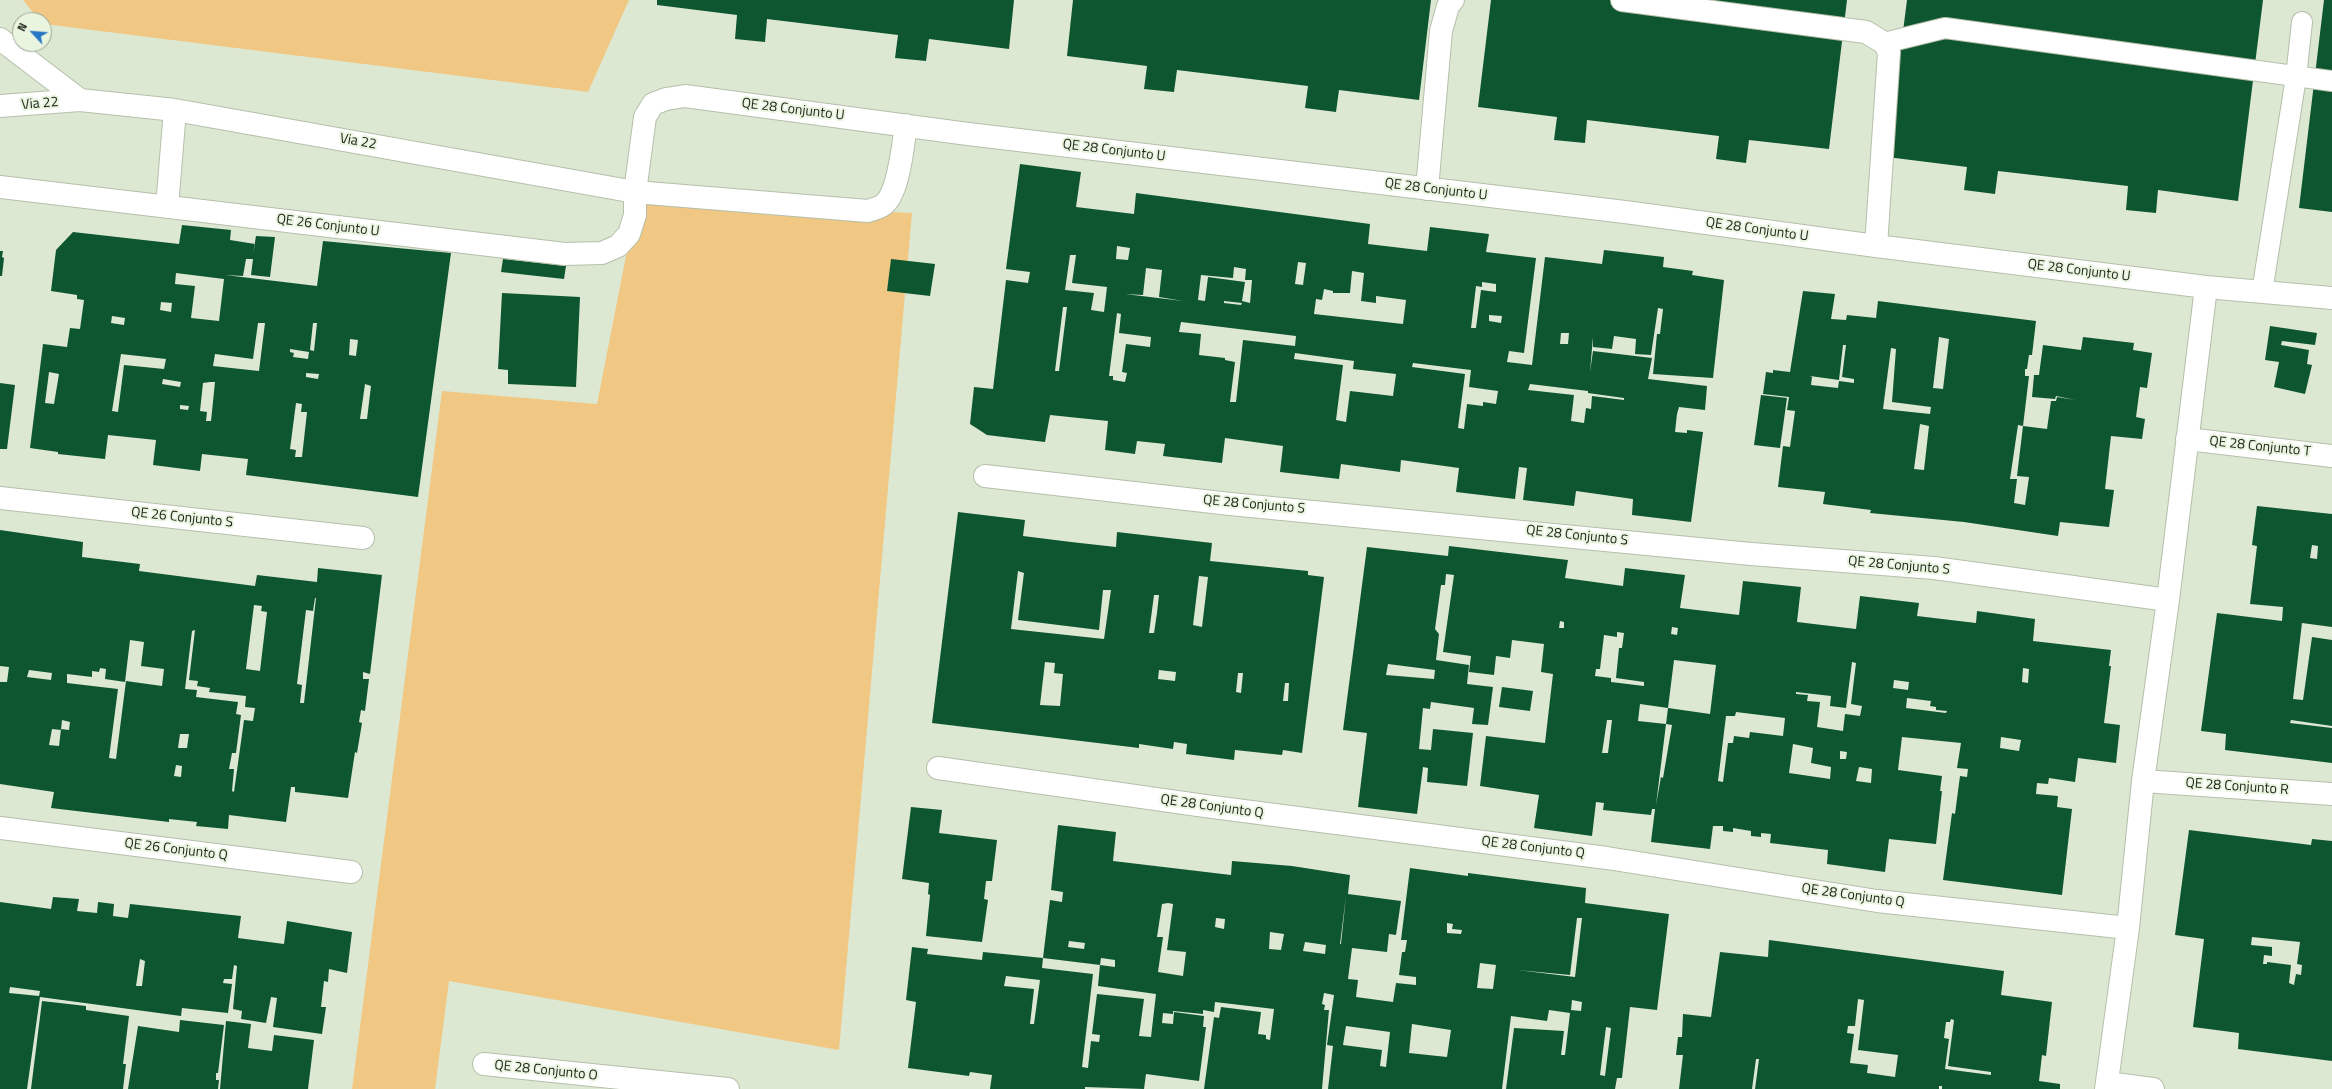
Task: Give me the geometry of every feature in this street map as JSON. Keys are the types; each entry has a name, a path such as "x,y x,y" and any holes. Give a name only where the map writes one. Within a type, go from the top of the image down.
{"street":[{"path":"1427,189 1441,31 1448,6 1453,0"},
{"path":"1622,0 1866,32 1884,43 1889,52 1876,246"},
{"name":"Via 22","path":"0,39 80,100"},
{"name":"QE 28 Conjunto U","path":"635,215 635,192 646,117 653,104 666,99 685,96 906,125 1624,212 1876,246 2206,287 2332,298"},
{"name":"Via 22","path":"0,106 80,100 175,110 635,192 868,211 884,205 891,194 897,178 906,125"},
{"path":"167,207 175,110"},
{"name":"QE 26 Conjunto U","path":"0,187 565,254 602,253 618,246 629,234 635,215"},
{"path":"2154,1089 2106,1086 2128,928 2143,781 2168,600 2206,287"},
{"name":"QE 28 Conjunto T","path":"2187,439 2332,456"},
{"name":"QE 28 Conjunto S","path":"985,476 1230,504 1743,553 1934,568 2168,600"},
{"name":"QE 26 Conjunto S","path":"0,498 364,538"},
{"name":"QE 28 Conjunto Q","path":"938,768 1206,806 1607,858 1877,901 2128,928"},
{"name":"QE 28 Conjunto R","path":"2143,781 2332,794"},
{"name":"QE 26 Conjunto Q","path":"0,828 351,872"},
{"name":"QE 28 Conjunto O","path":"484,1064 728,1089"}],"lane":[{"path":"2262,292 2296,77 2302,22"},
{"path":"1884,43 1945,28 2332,81"}],"shaded area":[{"path":"23,0 629,0 588,92 52,25 52,12 33,12"},
{"path":"637,200 912,213 839,1050 449,981 435,1089 352,1089 442,391 597,404"}],"building":[{"path":"657,0 1014,0 1009,49 929,39 926,61 895,58 898,35 767,19 765,42 735,39 737,15 657,5"},
{"path":"1073,0 1431,0 1419,100 1339,90 1336,112 1305,108 1308,86 1177,70 1174,92 1144,89 1147,66 1067,56"},
{"path":"1491,0 1847,0 1829,149 1749,140 1746,163 1716,159 1719,136 1587,120 1585,143 1554,140 1557,117 1478,107"},
{"path":"1907,0 2263,0 2238,201 2158,190 2156,213 2126,210 2128,186 1998,171 1995,194 1964,190 1967,167 1887,157"},
{"path":"2324,0 2332,0 2332,212 2299,208"},
{"path":"1020,164 1081,172 1076,207 1134,214 1136,193 1370,224 1368,244 1427,251 1430,227 1489,234 1486,252 1536,258 1524,353 1509,351 1507,362 1532,365 1545,257 1602,264 1604,250 1664,257 1663,267 1693,271 1692,275 1724,280 1713,378 1653,374 1657,334 1660,334 1663,309 1658,308 1651,355 1635,354 1636,339 1614,336 1612,349 1593,347 1593,337 1590,372 1593,351 1652,358 1648,379 1707,386 1705,410 1679,407 1677,414 1675,432 1687,433 1687,430 1703,432 1691,522 1632,515 1633,499 1576,491 1574,506 1523,500 1527,468 1519,467 1515,499 1456,492 1459,468 1401,460 1400,472 1341,464 1339,479 1280,472 1283,446 1225,438 1222,463 1163,456 1165,444 1137,441 1135,454 1105,450 1108,421 1050,415 1045,442 987,435 970,424 974,387 993,389 1006,280 1028,283 1030,272 1006,269","holes":["1117,246 1130,248 1128,260 1116,259","1070,255 1076,255 1072,283 1107,287 1104,312 1091,310 1094,293 1065,290","1298,262 1306,263 1303,285 1295,284","1234,267 1246,269 1245,280 1252,280 1250,303 1242,301 1245,282 1208,277 1205,301 1198,300 1201,275 1233,278","1146,268 1162,270 1159,297 1183,301 1125,294 1143,295","1352,271 1364,273 1361,301 1376,303 1376,296 1406,300 1403,324 1314,314 1316,299 1322,300 1324,289 1333,291 1333,293 1350,293","1482,282 1496,284 1496,292 1481,290 1476,328 1471,328 1476,286 1482,287","1224,301 1242,303 1241,305 1224,303","1063,307 1067,307 1059,371 1055,371","1117,313 1121,314 1119,333 1151,337 1150,347 1126,344 1122,372 1127,373 1125,382 1113,380 1113,376 1109,376","1489,315 1502,316 1501,323 1489,321","1181,322 1296,336 1295,346 1243,340 1236,402 1230,402 1235,362 1225,360 1225,358 1199,355 1201,334 1179,332","1561,333 1569,333 1568,344 1560,344","1295,353 1354,361 1353,369 1396,374 1393,396 1350,391 1346,422 1336,420 1343,365 1294,359","1413,363 1471,370 1469,387 1498,391 1496,404 1483,402 1483,406 1467,404 1464,429 1458,428 1465,374 1412,367","1530,384 1588,391 1588,393 1624,398 1624,400 1592,396 1591,409 1586,408 1584,423 1571,421 1574,395 1528,390"]},
{"path":"182,225 231,230 230,240 255,244 256,236 275,237 270,277 251,275 253,259 246,259 243,276 225,275 317,286 323,241 451,253 418,497 246,475 248,459 202,454 200,471 153,465 156,440 108,435 105,459 58,454 58,452 30,448 43,344 67,347 70,328 80,329 84,300 77,299 77,295 51,291 56,250 73,232 179,244","holes":["176,273 224,279 219,321 191,318 195,286 175,284","161,302 172,303 171,312 160,310","112,316 125,318 124,325 111,323","258,323 265,323 259,371 213,366 215,354 253,359","313,323 317,323 314,351 310,350","350,339 358,340 356,356 349,355","290,349 309,352 308,359 293,357 294,353 290,352","121,354 166,359 164,369 124,365 118,412 112,411","49,372 59,374 54,404 45,403","306,373 319,374 318,379 306,377","163,379 181,382 180,387 162,384","215,382 211,421 206,421 207,412 200,411 203,383","365,384 371,386 367,419 360,419","296,403 302,404 301,412 307,412 302,457 295,457 296,450 290,449","180,405 189,406 188,410 180,409"]},
{"path":"0,251 3,251 2,257 4,258 2,276 0,276"},
{"path":"503,259 566,266 564,279 501,272"},
{"path":"891,259 935,264 930,296 887,291"},
{"path":"1803,291 1835,294 1831,319 1846,320 1847,315 1876,318 1878,301 2036,321 2032,355 2029,355 2027,369 2025,369 2025,376 2029,376 2023,426 2047,429 2051,401 2056,401 2057,397 2075,400 2056,396 2055,399 2032,397 2034,375 2039,375 2043,345 2081,350 2083,337 2134,343 2133,350 2152,353 2147,388 2140,387 2136,417 2145,419 2142,439 2111,436 2105,489 2114,490 2109,527 2060,522 2058,536 1964,522 1870,513 1871,510 1823,504 1825,492 1778,487 1783,446 1790,447 1795,411 1787,410 1789,397 1763,394 1766,372 1773,373 1773,370 1790,372","holes":["1939,337 1949,339 1943,389 1933,388","1843,345 1846,345 1842,377 1854,379 1854,383 1839,381 1838,388 1811,385 1812,377 1810,376 1839,380","1891,348 1896,349 1892,402 1931,407 1930,414 1883,409","1920,424 1929,426 1924,470 1914,469","2018,425 2023,426 2017,476 2029,477 2025,505 2014,503 2017,479 2010,479"]},
{"path":"502,293 580,297 576,387 508,384 508,370 498,369"},
{"path":"2270,326 2317,333 2315,345 2282,341 2281,345 2309,350 2307,364 2312,365 2305,394 2274,387 2279,362 2265,360"},
{"path":"0,383 15,385 7,449 0,449"},
{"path":"1761,395 1787,398 1780,448 1754,445"},
{"path":"2257,506 2332,514 2332,627 2302,623 2293,699 2303,700 2312,637 2332,640 2332,726 2291,720 2290,723 2332,728 2332,763 2225,750 2226,734 2201,731 2217,613 2282,621 2283,607 2250,604 2257,546 2252,545","holes":["2312,545 2318,546 2317,559 2310,558"]},
{"path":"958,512 1025,520 1023,536 1071,542 1116,547 1117,532 1212,543 1210,561 1308,571 1308,575 1324,577 1302,753 1283,750 1282,755 1235,750 1234,760 1186,754 1187,744 1174,742 1173,749 1139,744 1139,748 932,723","holes":["1018,571 1024,573 1018,620 1099,630 1103,590 1111,590 1104,639 1011,629","1199,576 1208,577 1202,627 1193,625","1154,595 1159,595 1154,633 1149,633","1045,662 1055,663 1054,673 1063,674 1060,706 1040,705","1159,670 1176,672 1175,681 1158,679","1238,673 1243,673 1241,693 1236,692","1285,683 1289,683 1288,701 1283,701"]},
{"path":"0,530 83,542 82,557 140,564 139,571 255,586 257,575 317,582 318,568 382,575 370,674 363,672 363,679 369,679 365,711 361,710 359,722 362,723 357,753 355,752 348,798 295,792 295,787 291,787 286,822 229,815 228,829 196,826 197,822 169,819 169,822 51,808 54,792 0,784 0,682 7,682 9,667 0,666","holes":["316,598 304,703 300,703 302,685 297,684 306,610 313,611","254,605 262,606 261,611 267,612 260,671 246,669","195,630 189,680 198,681 197,686 210,688 209,692 246,696 245,707 255,708 253,721 244,720 234,792 232,791 234,769 229,769 232,753 236,753 241,715 236,714 238,702 196,697 197,690 185,689 192,631","130,640 144,642 141,666 164,669 162,686 126,681 116,759 109,758 118,689 67,683 67,674 92,677 92,671 99,672 100,668 106,669 105,679 125,682","29,670 52,673 51,680 27,677","62,720 70,722 69,730 61,729","52,729 61,730 59,746 49,745","180,734 189,734 187,748 178,748","176,765 182,766 181,777 174,776"]},
{"path":"1449,546 1568,560 1565,578 1623,586 1625,568 1685,575 1680,608 1739,615 1743,581 1801,587 1797,622 1856,629 1860,596 1919,603 1917,616 1976,623 1977,611 2035,619 2033,641 2111,650 2109,666 2111,666 2104,723 2120,725 2116,763 2078,758 2075,782 2049,778 2048,784 2037,783 2036,794 2058,796 2057,807 2072,809 2062,895 1943,880 1952,813 1955,814 1960,776 1967,777 1968,769 1957,768 1961,743 1902,737 1898,770 1942,776 1940,791 1942,791 1936,844 1889,839 1885,872 1827,864 1828,850 1770,843 1771,834 1761,833 1761,837 1751,836 1751,831 1733,828 1733,832 1723,831 1723,826 1713,826 1710,849 1651,842 1655,809 1652,809 1651,815 1603,810 1604,803 1596,802 1592,836 1534,828 1539,795 1480,786 1486,736 1545,743 1553,674 1541,672 1544,644 1512,640 1510,658 1496,656 1494,675 1469,672 1471,656 1443,652 1454,575 1446,574 1445,585 1441,585 1435,629 1439,634 1436,660 1469,665 1467,684 1493,687 1488,725 1472,724 1474,708 1431,702 1430,709 1423,708 1419,749 1431,750 1433,729 1473,733 1467,786 1427,782 1428,768 1423,767 1417,814 1358,807 1367,733 1343,730 1367,547 1448,556","holes":["1560,621 1564,622 1564,628 1559,628","1672,627 1678,628 1677,635 1671,634","1617,632 1624,633 1622,648 1619,648 1616,678 1644,682 1644,686 1611,682 1611,678 1595,676 1596,669 1600,669 1604,635 1617,637","1674,660 1716,665 1710,714 1668,708","1852,662 1856,663 1851,704 1862,706 1860,716 1845,714 1843,731 1817,727 1820,702 1807,701 1808,695 1796,694 1796,692 1831,696 1830,706 1846,708","1388,664 1435,670 1434,679 1386,675","2023,668 2029,669 2028,683 2022,682","1894,680 1909,682 1908,690 1893,688","1907,698 1931,701 1930,706 1936,707 1936,710 1947,711 1946,713 1906,708","1640,704 1668,708 1666,724 1638,721","1736,712 1785,718 1783,736 1750,732 1749,738 1734,736 1733,743 1728,743 1723,782 1718,781 1726,716 1735,716","1607,720 1612,720 1608,753 1602,753","1666,724 1672,725 1663,778 1661,777 1656,805","2001,737 2021,740 2019,751 2000,748","1793,744 1813,748 1811,763 1831,767 1830,779 1789,773","1840,751 1847,752 1846,759 1840,759","1859,767 1872,769 1871,783 1856,781"]},
{"path":"1502,687 1533,691 1530,711 1499,707"},
{"path":"911,807 942,810 939,833 997,840 992,881 986,881 984,899 988,900 982,942 926,936 930,895 928,894 929,883 902,879"},
{"path":"1058,825 1116,832 1113,861 1231,875 1232,861 1292,866 1350,875 1348,894 1401,901 1396,935 1389,934 1387,952 1352,948 1348,979 1358,980 1356,997 1393,1002 1396,983 1416,985 1416,977 1399,975 1402,952 1405,952 1407,940 1401,940 1410,868 1468,876 1468,873 1586,888 1585,903 1669,914 1657,1010 1630,1007 1622,1078 1617,1078 1615,1089 1506,1089 1514,1028 1564,1031 1561,1055 1565,1055 1570,1013 1549,1010 1547,1021 1511,1016 1502,1089 1328,1089 1333,1046 1327,1045 1334,995 1324,993 1322,1004 1325,1005 1324,1010 1329,1010 1322,1089 1204,1089 1214,1017 1219,1018 1221,1007 1261,1012 1258,1034 1266,1035 1266,1039 1270,1040 1274,1009 1215,1002 1214,1012 1203,1010 1203,1014 1173,1011 1173,1014 1163,1013 1162,1023 1173,1024 1174,1012 1204,1016 1203,1027 1206,1027 1199,1081 1146,1074 1144,1089 1085,1087 1085,1089 990,1089 992,1075 970,1072 969,1076 908,1068 916,1002 906,1000 912,947 928,949 927,954 982,960 983,952 1043,958 1050,900 1062,902 1063,892 1051,890","holes":["1346,896 1341,944 1340,944","1162,904 1173,904 1167,950 1186,952 1183,976 1158,972 1163,937 1157,937","1216,918 1225,919 1224,929 1215,927","1577,918 1582,918 1575,977 1517,970 1570,975","1447,923 1453,924 1452,929 1462,930 1461,934 1447,933","1270,932 1284,934 1281,950 1269,949","1069,941 1085,943 1084,949 1068,947","1305,942 1326,945 1325,954 1303,951","1043,958 1100,965 1098,986 1156,994 1151,1037 1139,1036 1144,999 1097,994 1092,1034 1100,1035 1099,1042 1091,1041 1088,1068 1082,1067 1093,974 1042,968","1101,958 1115,960 1115,967 1100,965","1480,963 1496,965 1493,989 1477,988","1006,976 1040,980 1034,1024 1030,1024 1034,989 1004,986","1572,1000 1582,1002 1581,1011 1571,1010","1412,1024 1451,1030 1447,1057 1409,1053","1346,1026 1390,1032 1386,1067 1380,1066 1382,1050 1343,1045","1606,1027 1611,1028 1605,1076 1600,1075"]},
{"path":"2189,830 2311,845 2312,839 2332,841 2332,1061 2238,1049 2239,1033 2193,1027 2204,939 2175,935","holes":["2252,937 2300,942 2297,964 2302,965 2301,975 2296,974 2294,985 2289,983 2291,965 2267,962 2267,964 2263,964 2264,955 2272,956 2272,947 2251,945"]},
{"path":"53,897 79,899 77,911 97,913 98,902 114,904 113,916 128,918 130,904 241,916 238,938 284,944 287,921 352,932 347,973 329,969 328,982 324,981 321,1007 326,1007 322,1034 273,1027 277,998 271,997 266,1023 241,1019 242,1011 233,1009 237,966 234,965 232,979 224,979 223,983 232,984 228,1013 182,1008 181,1016 40,997 27,1089 0,1089 0,902 51,909","holes":["140,959 145,961 142,986 136,986","10,987 40,991 39,996 9,993"]},
{"path":"1769,940 2004,971 2001,995 2052,1002 2046,1056 2042,1055 2039,1081 2060,1084 2060,1089 1942,1089 1942,1086 1939,1086 1939,1089 1755,1089 1759,1059 1756,1059 1752,1089 1679,1089 1683,1055 1676,1055 1678,1037 1682,1037 1683,1014 1711,1017 1720,952 1768,957","holes":["1858,999 1864,1000 1858,1050 1898,1055 1895,1077 1867,1073 1868,1065 1850,1063 1854,1034 1847,1033 1848,1026 1855,1026","1951,1019 1954,1020 1948,1066 1991,1072 1991,1075 1945,1069 1949,1039 1944,1038 1946,1022 1950,1022"]},
{"path":"42,1001 86,1006 86,1010 129,1016 123,1064 126,1064 123,1089 31,1089"},
{"path":"180,1020 224,1025 218,1073 216,1073 216,1080 219,1080 218,1089 128,1089 138,1026 179,1032"},
{"path":"226,1021 251,1024 248,1048 272,1051 274,1035 314,1040 308,1089 220,1089"}]}
